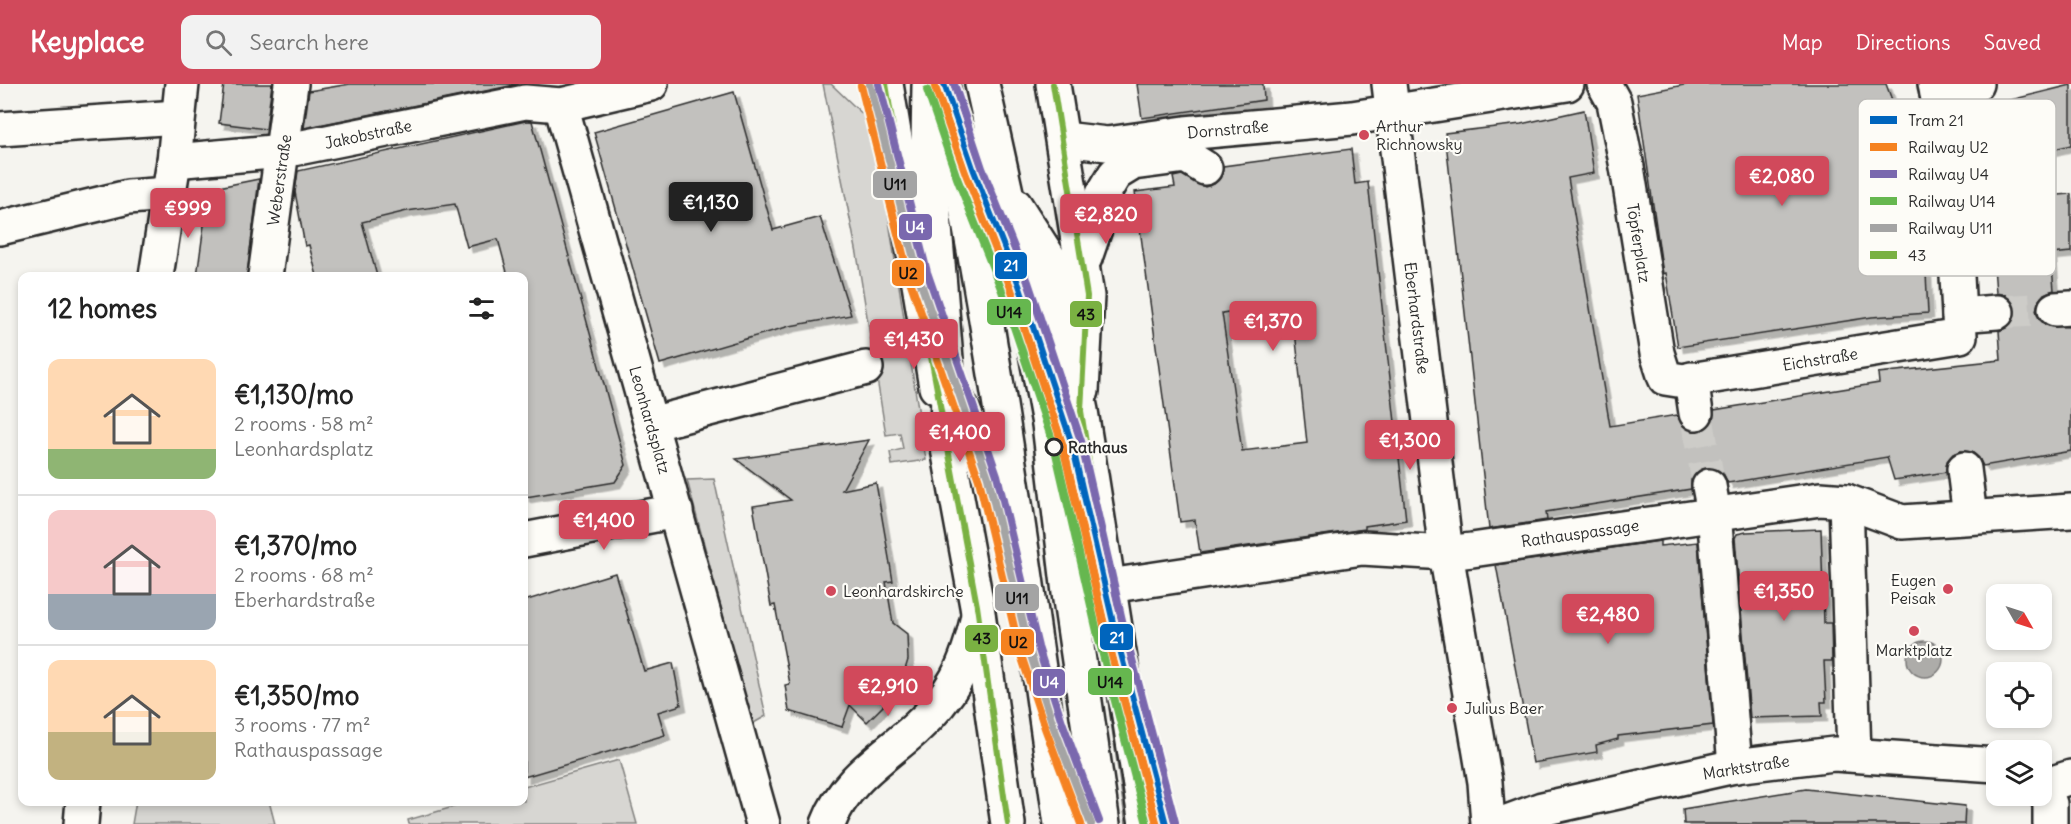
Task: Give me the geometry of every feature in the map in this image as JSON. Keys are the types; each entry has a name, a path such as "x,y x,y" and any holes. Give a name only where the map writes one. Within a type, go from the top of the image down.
{"street":[{"path":"157,272 174,160 182,84"},
{"name":"Weberstraße","path":"266,272 291,84"},
{"path":"550,95 651,84"},
{"path":"929,84 928,142 948,383 947,443"},
{"path":"942,84 978,273 1017,519 1061,824"},
{"path":"982,84 1005,190 1048,424 1069,593 1103,824"},
{"path":"1053,84 1064,139 1087,296 1081,411"},
{"name":"Dornstraße","path":"1064,139 1107,144 1390,98 1567,84"},
{"name":"Töpferplatz","path":"1604,84 1614,102 1625,156 1657,353 1665,378 1691,379"},
{"path":"1936,89 1976,84"},
{"path":"881,86 978,614 1008,824"},
{"name":"Jakobstraße","path":"174,160 283,151 550,95"},
{"name":"Leonhardsplatz","path":"550,95 651,424 763,824"},
{"name":"Eberhardstraße","path":"1390,98 1446,552 1485,782 1488,824"},
{"path":"0,129 178,117"},
{"path":"1083,262 1096,226 1103,194 1115,174 1133,163 1186,156 1205,168 1198,141 1185,133"},
{"path":"1005,190 1049,258 1081,411 1146,824"},
{"path":"0,228 128,197 168,194"},
{"name":"Eichstraße","path":"1691,379 1960,336 1957,276"},
{"path":"1959,315 1998,312"},
{"path":"927,335 948,383 1017,519"},
{"path":"651,424 866,368"},
{"path":"1691,379 1696,413"},
{"path":"1965,469 1970,517"},
{"path":"1711,500 1735,766"},
{"name":"Rathauspassage","path":"1446,552 1711,500 1833,500"},
{"path":"1854,755 1833,500 1902,522 2071,511"},
{"path":"528,539 676,511"},
{"path":"1109,586 1362,548 1446,552"},
{"path":"828,824 856,780 871,764 926,719 957,680 969,656 978,614"},
{"name":"Marktstraße","path":"1502,824 1542,809 1735,766 1834,754 1986,764"},
{"path":"1141,791 1156,824"},
{"path":"81,824 83,806"},
{"path":"2050,806 2050,824"}],"shaded area":[{"path":"823,84 831,84 874,125 926,460 892,465 890,452 903,449 900,433 886,435 857,254"},
{"path":"714,479 766,716 752,724 687,480"},
{"path":"1104,605 1136,824 1126,824 1094,606"},
{"path":"1925,641 1938,646 1943,659 1938,672 1925,677 1912,672 1907,659 1912,646"},
{"path":"1080,754 1090,824 1079,824 1069,756"},
{"path":"619,760 637,824 409,824 408,820 457,806 528,806 528,786"},
{"path":"135,806 270,806 275,824 132,824"}],"building":[{"path":"224,84 272,84 266,129 219,123"},
{"path":"350,84 519,84 304,128 309,91"},
{"path":"1137,84 1263,84 1264,100 1142,118"},
{"path":"1689,84 1886,84 1892,99 1858,99 1858,276 1926,276 1928,313 1872,317 1678,347 1666,273 1663,274 1637,94"},
{"path":"2071,85 2071,145 2056,149 2056,99 2014,99"},
{"path":"734,92 773,230 820,217 851,315 790,326 660,364 594,132"},
{"path":"1584,110 1594,173 1568,178 1610,426 1677,415 1682,425 1690,431 1699,431 1707,428 1713,420 1714,410 1879,383 1878,373 2001,360 1999,331 2008,327 2014,320 2016,311 2012,301 2006,295 1996,293 1995,276 2053,276 2054,290 2044,294 2036,310 2039,319 2046,325 2071,327 2071,451 1983,466 1972,452 1961,451 1953,454 1947,461 1946,472 1894,480 1887,457 1728,483 1723,473 1716,469 1706,468 1696,472 1691,480 1691,489 1546,512 1547,520 1489,529 1445,133 1521,124"},
{"path":"532,121 626,465 615,482 528,497 528,272 507,272 498,239 467,247 455,204 407,211 362,222 376,272 316,272 309,245 305,246 295,192 298,171"},
{"path":"1351,149 1355,184 1368,182 1406,520 1365,526 1365,529 1200,553 1195,520 1180,522 1135,192 1175,187 1173,177 1182,175 1205,187 1214,184 1220,178 1223,166","holes":["1292,303 1307,443 1242,451 1222,313"]},
{"path":"259,179 247,272 198,272 209,189"},
{"path":"2071,194 2071,252 2056,254 2056,195"},
{"name":"Leonhardskirche","path":"869,440 842,490 876,483 893,581 886,582 893,623 907,634 908,660 904,673 890,677 883,706 867,722 850,705 842,727 789,711 785,685 790,684 775,605 771,606 753,506 791,500 736,459"},
{"path":"1821,529 1824,623 1831,623 1832,661 1824,661 1826,702 1821,702 1822,716 1750,718 1735,538 1737,534 1746,532"},
{"path":"1660,541 1660,546 1698,542 1713,725 1618,736 1618,739 1596,745 1597,752 1533,763 1496,565"},
{"path":"615,573 644,671 673,663 681,705 658,712 665,735 528,776 528,600"},
{"path":"1806,789 1965,806 1964,824 1684,824 1683,809"}],"tunnel":[{"path":"1997,312 2055,309"},
{"path":"1696,413 1709,486"}],"tram line":[{"name":"21","path":"944,84 974,171 1019,285 1072,444 1115,631 1166,824"}],"rail line":[{"name":"U11","path":"870,84 918,275 988,477 1029,649 1053,725 1091,824"},
{"name":"U4","path":"879,84 927,272 997,475 1038,647 1062,722 1099,821"},
{"name":"U4","path":"954,84 982,168 1028,282 1081,441 1124,629 1175,822"},
{"name":"U2","path":"861,86 909,278 979,480 1020,652 1045,728 1081,824"},
{"name":"U2","path":"935,87 1011,288 1063,446 1106,633 1157,824"},
{"name":"U14","path":"927,90 957,178 1002,291 1055,449 1098,636 1147,824"}],"transit line":[{"name":"43","path":"886,84 927,335 977,606 1008,824"},
{"name":"43","path":"1053,84 1087,296 1081,411 1141,791 1156,824"}],"place":[{"name":"Arthur Richnowsky","path":"1364,135"},
{"name":"Rathaus","path":"1054,447"},
{"name":"Eugen Peisak","path":"1948,589"},
{"name":"Leonhardskirche","path":"831,591"},
{"name":"Marktplatz","path":"1914,631"},
{"name":"Julius Baer","path":"1452,708"}]}
